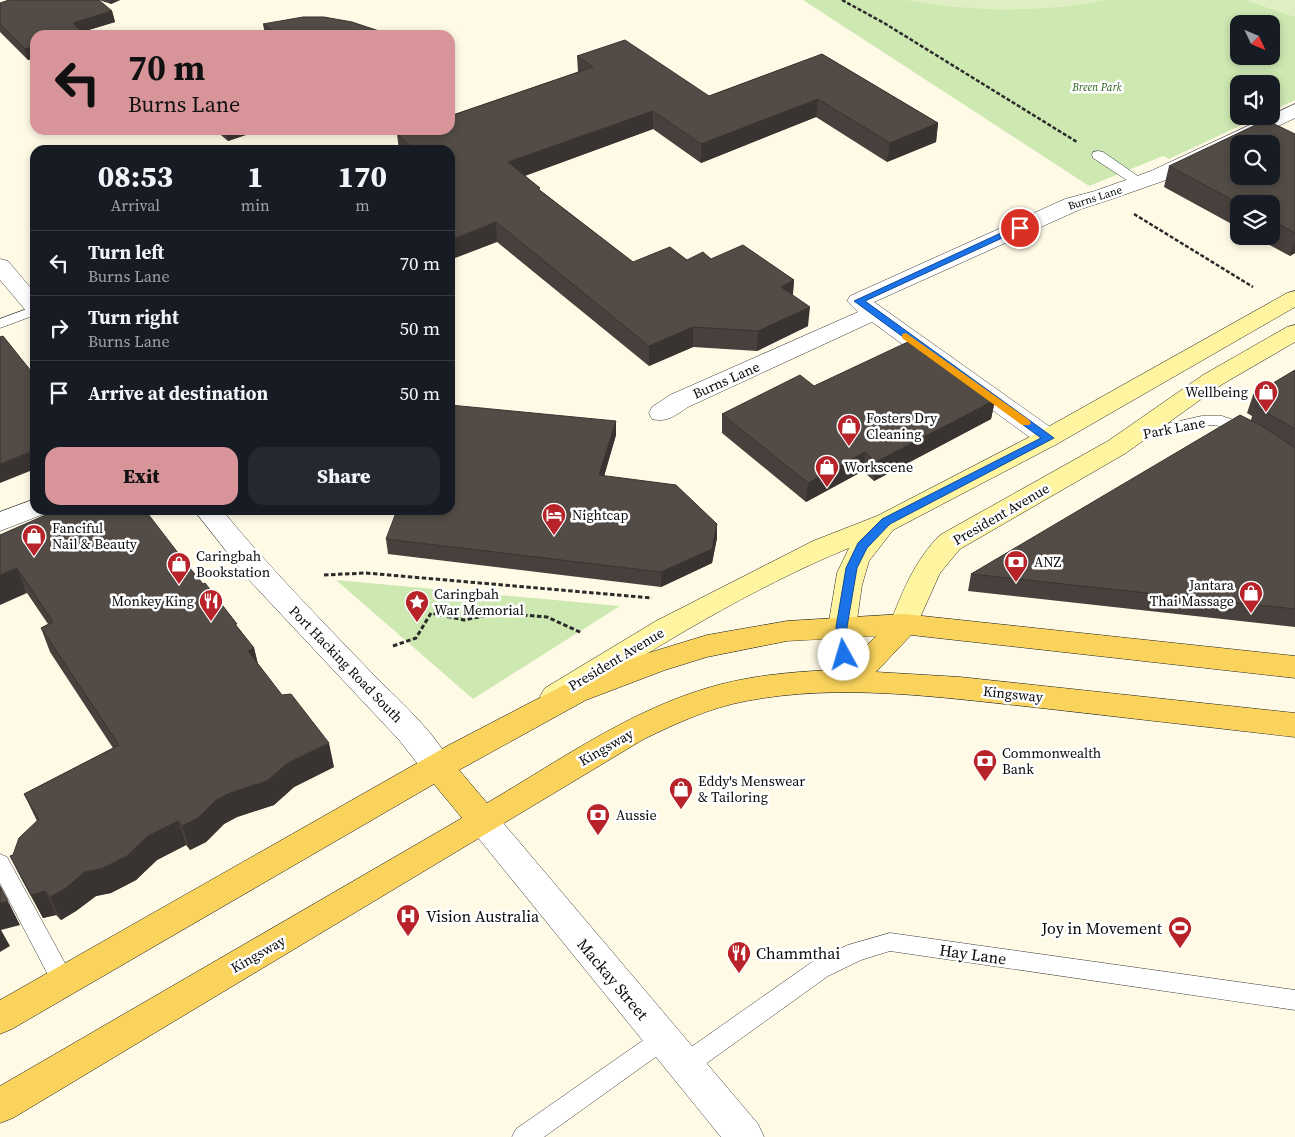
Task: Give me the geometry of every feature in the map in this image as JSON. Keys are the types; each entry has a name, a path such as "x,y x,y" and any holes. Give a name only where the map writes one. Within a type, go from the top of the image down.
{"main road":[{"name":"President Avenue","path":"449,761 666,628 807,556 886,522 1048,438 1295,298"},
{"name":"President Avenue","path":"847,681 877,654 904,624 918,590 939,552 967,532 1134,436 1212,380 1295,332"},
{"path":"1048,438 1084,466"},
{"name":"President Avenue","path":"847,681 842,627 847,588 856,557 862,546 886,522"},
{"path":"0,1018 449,761 576,692 654,662 708,646 786,631 904,624 1295,667"},
{"name":"Kingsway","path":"0,1106 425,856 633,731 675,711 707,699 746,690 793,684 847,681 960,688 1295,725"},
{"name":"Port Hacking Road South","path":"449,761 482,820"}],"street":[{"name":"Burns Lane","path":"1048,438 858,301 1073,204 1105,196 1142,183 1295,110"},
{"path":"0,266 30,303"},
{"name":"Burns Lane","path":"661,413 679,401 874,313"},
{"path":"0,522 30,510"},
{"name":"Port Hacking Road South","path":"211,515 259,573 411,733 449,761"},
{"name":"Mackay Street","path":"482,820 514,862 745,1137"}],"lane":[{"path":"1098,155 1142,183"},
{"path":"0,324 30,311"},
{"name":"Park Lane","path":"1134,436 1202,420 1222,421 1249,432 1264,441"},
{"path":"0,863 64,983"},
{"name":"Hay Lane","path":"685,1065 820,968 856,952 890,942 1295,1000"},
{"path":"524,1137 663,1040"}],"path":[{"path":"842,0 884,23 1098,155"},
{"path":"1105,196 1253,287"},
{"path":"324,574 366,573 653,598"},
{"path":"393,646 416,638 431,614 464,620 498,613 547,617 582,633"}],"green space":[{"name":"Breen Park","path":"803,0 1295,0 1295,100 1280,107 1280,75 1230,75 1230,125 1242,125 1169,159 1163,156 1089,186"},
{"path":"906,0 1106,0 1031,9 981,9"},
{"path":"1245,0 1295,0 1295,17"},
{"path":"336,580 620,606 473,699"}],"building":[{"path":"9,0 99,0 112,11 73,23 80,30 30,30 30,48 25,49 0,24 0,3"},
{"path":"303,17 324,17 352,22 376,30 272,30 263,24"},
{"path":"625,40 709,96 822,54 938,123 890,143 818,99 701,144 653,111 508,162 540,188 538,189 633,262 670,247 687,260 703,252 711,259 743,245 794,280 781,287 810,307 758,331 693,327 649,346 496,222 455,238 455,145 409,145 398,135 455,135 455,114 593,67 577,56"},
{"path":"1255,125 1276,125 1295,134 1295,233 1280,225 1280,195 1230,195 1230,199 1169,166 1230,137 1230,185 1280,185 1280,135 1234,135"},
{"path":"3,336 30,370 30,452 0,464 0,337"},
{"path":"912,340 995,400 876,462 865,452 808,483 722,414 800,375 814,386"},
{"path":"1295,370 1295,429 1255,406 1263,402 1253,395"},
{"path":"455,405 616,421 599,475 676,485 717,524 712,549 661,572 386,539 395,515 455,515"},
{"path":"1240,415 1262,426 1295,448 1295,609 971,574"},
{"path":"46,515 149,515 237,624 235,624 254,648 248,651 282,695 291,694 329,743 288,763 267,781 230,793 216,800 198,818 182,826 178,821 148,836 127,856 101,869 85,872 66,888 50,897 45,891 31,895 10,856 13,855 19,838 39,819 24,794 119,745 41,628 53,622 17,568 0,575 0,535"},
{"path":"0,886 8,901 0,903"}],"slow traffic":[{"path":"906,336 1026,423"}],"place":[{"name":"Wellbeing","path":"1266,413"},
{"name":"Fosters Dry Cleaning","path":"849,447"},
{"name":"Workscene","path":"827,488"},
{"name":"Nightcap","path":"554,536"},
{"name":"Fanciful Nail & Beauty","path":"34,557"},
{"name":"ANZ","path":"1016,583"},
{"name":"Caringbah Bookstation","path":"179,585"},
{"name":"Jantara Thai Massage","path":"1251,614"},
{"name":"Monkey King","path":"211,622"},
{"name":"Caringbah War Memorial","path":"417,623"},
{"name":"Commonwealth Bank","path":"985,782"},
{"name":"Eddy's Menswear & Tailoring","path":"681,810"},
{"name":"Aussie","path":"598,836"},
{"name":"Vision Australia","path":"408,937"},
{"name":"Joy in Movement","path":"1180,949"},
{"name":"Chammthai","path":"739,974"}],"route":[{"path":"844,655 842,627 847,588 852,568 862,546 886,522 1048,438 858,301 1020,228"}]}
